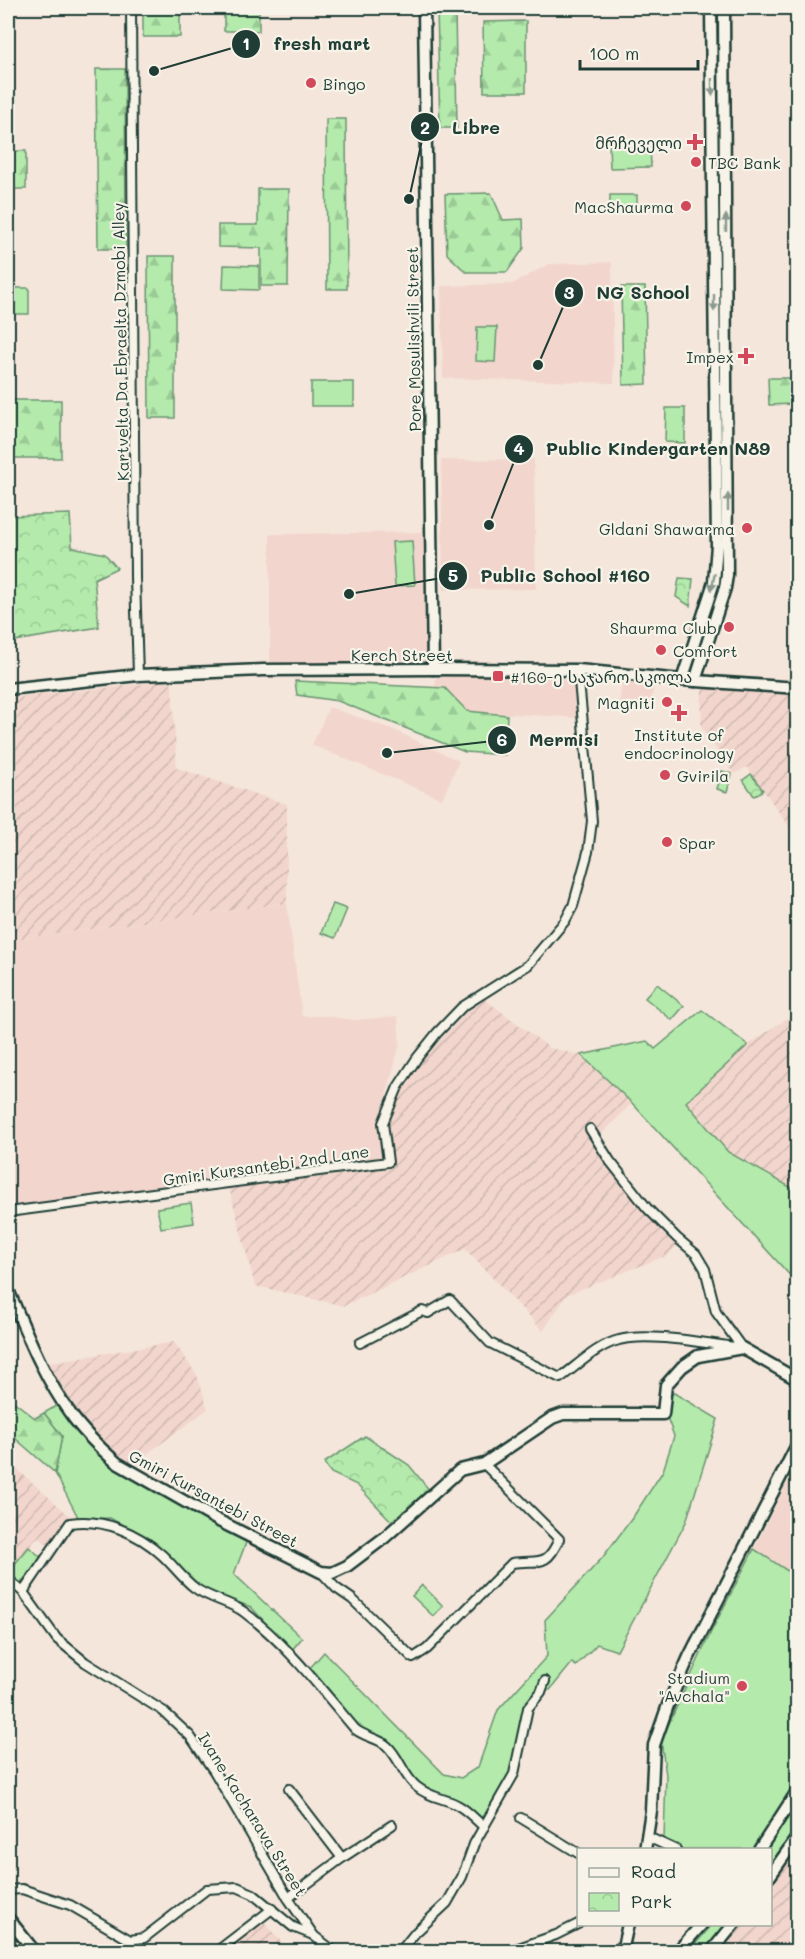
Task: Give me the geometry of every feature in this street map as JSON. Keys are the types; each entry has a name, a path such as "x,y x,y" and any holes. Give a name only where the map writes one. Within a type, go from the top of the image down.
{"main road":[{"name":"Pore Mosulishvili Street","path":"424,8 433,669"},
{"path":"695,681 725,588 714,266 711,8"},
{"path":"722,480 726,266 724,8"},
{"path":"712,119 725,118"},
{"path":"714,266 726,266"},
{"path":"682,680 714,582 723,545"},
{"path":"696,635 708,639"},
{"name":"Kerch Street","path":"8,689 138,675 263,670 433,669 578,670 798,688"},
{"name":"Gmiri Kursantebi Street","path":"8,1290 42,1365 70,1413 109,1456 117,1463 219,1521 321,1572"},
{"path":"321,1572 332,1573 347,1566 384,1538 460,1470 484,1464 552,1418 563,1414 663,1414 666,1386 682,1367 698,1356 742,1348 798,1380"},
{"path":"645,1848 654,1745 668,1705 689,1658 798,1443"},
{"path":"760,1848 798,1790"},
{"path":"772,1875 798,1836"},
{"path":"8,1918 35,1952"},
{"path":"622,1952 628,1926"},
{"path":"677,1952 700,1926"},
{"path":"711,1952 732,1926"}],"street":[{"name":"Kartvelta Da Ebraelta Dzmobi Alley","path":"131,8 135,577 138,675"},
{"name":"Gmiri Kursantebi 2nd Lane","path":"8,1212 388,1162 383,1123 398,1087 417,1058 462,1007 528,965 565,921 573,906 588,852 592,821 578,670"},
{"path":"590,1129 610,1161 647,1208 696,1254 705,1269 716,1312 742,1348"},
{"path":"360,1343 422,1311 428,1313 450,1300 490,1343 560,1378 589,1356 611,1342 621,1339 661,1338 742,1348"},
{"path":"321,1572 413,1658 427,1649 512,1563 526,1560 540,1562 552,1555 559,1539 484,1464"},
{"path":"24,1592 70,1523 81,1521 115,1526 143,1540 197,1589 242,1610 286,1648 355,1729 362,1735 389,1747 417,1788 434,1798 459,1805 484,1827"},
{"name":"Ivane Kacharava Street","path":"8,1579 24,1592 57,1639 85,1662 163,1711 190,1736 214,1771 288,1898 314,1936 335,1952"},
{"path":"400,1952 415,1933 447,1903 462,1877 474,1844 514,1774 528,1708 541,1692 545,1681"},
{"path":"289,1789 342,1858"},
{"path":"521,1818 577,1853"},
{"path":"288,1898 392,1825"},
{"path":"648,1837 672,1848"},
{"path":"8,1890 22,1889 70,1905 129,1940 144,1938 207,1889 237,1887 253,1894 293,1927 314,1936"},
{"path":"216,1952 272,1910"},
{"path":"507,1952 556,1935 577,1925"}],"shaded area":[{"path":"612,262 614,383 443,378 441,286 512,284 549,264"},
{"path":"534,459 536,589 443,590 441,460"},
{"path":"427,532 429,654 425,660 270,664 270,534"},
{"path":"436,676 574,678 577,718 467,711 445,688 435,688"},
{"path":"622,679 655,682 649,710 619,705"},
{"path":"169,681 172,685 177,768 287,804 287,903 8,940 8,698"},
{"path":"702,687 797,695 797,838 747,767 734,774 701,727"},
{"path":"329,707 392,729 459,761 442,799 312,745"},
{"path":"287,903 302,1016 326,1016 354,1020 398,1016 400,1044 379,1124 381,1157 8,1208 8,940"},
{"path":"483,998 550,1048 581,1055 632,1103 594,1142 639,1205 678,1244 668,1255 567,1295 543,1331 465,1249 344,1306 255,1286 229,1188 391,1168 389,1123 398,1098 418,1063 469,1009"},
{"path":"797,1011 797,1191 728,1152 686,1102 748,1045"},
{"path":"174,1342 197,1375 208,1409 128,1468 107,1450 74,1411 45,1363"},
{"path":"8,1461 70,1516 49,1546 38,1537 8,1571"},
{"path":"787,1482 797,1485 797,1577 754,1549"},
{"path":"797,1848 797,1951 716,1952 740,1926 772,1926 772,1884"},
{"path":"265,1923 289,1951 221,1952 248,1931"}],"green space":[{"path":"143,8 180,8 180,37 143,37"},
{"path":"224,8 259,8 259,31 224,31"},
{"path":"437,8 455,8 457,128 440,128"},
{"path":"526,21 526,92 484,92 483,22"},
{"path":"96,69 125,69 126,249 98,249"},
{"path":"326,119 346,119 347,289 327,289"},
{"path":"650,144 651,167 610,168 609,145"},
{"path":"8,151 26,151 26,189 8,189"},
{"path":"258,189 289,189 288,286 261,286 261,248 218,247 218,225 258,225"},
{"path":"491,193 503,220 523,219 524,248 507,272 466,272 447,254 445,194"},
{"path":"610,195 637,195 637,211 610,211"},
{"path":"148,256 175,256 175,418 149,418"},
{"path":"224,265 259,266 259,290 223,289"},
{"path":"621,287 645,287 647,384 623,385"},
{"path":"8,288 29,288 29,314 8,314"},
{"path":"477,327 497,327 495,362 476,361"},
{"path":"768,378 792,378 793,404 769,405"},
{"path":"311,382 354,382 354,406 311,406"},
{"path":"8,400 61,400 61,458 8,458"},
{"path":"666,408 685,408 685,443 665,442"},
{"path":"70,514 72,547 105,554 117,568 94,579 99,627 8,642 8,516"},
{"path":"412,541 415,585 395,586 392,542"},
{"path":"679,578 693,579 690,606 676,597"},
{"path":"295,681 445,688 467,711 507,715 505,755 465,752 338,701 297,695"},
{"path":"722,771 732,774 727,792 717,789"},
{"path":"751,774 763,790 754,796 743,780"},
{"path":"333,904 347,909 335,938 321,933"},
{"path":"657,984 684,1006 672,1020 645,998"},
{"path":"702,1010 748,1045 686,1102 728,1152 797,1191 797,1283 632,1103 581,1055 647,1041 655,1049"},
{"path":"191,1203 194,1223 161,1228 157,1208"},
{"path":"674,1393 718,1419 686,1522 617,1651 597,1644 576,1666 572,1663 550,1690 539,1691 524,1708 513,1766 486,1818 478,1817 459,1801 435,1796 413,1778 399,1755 389,1744 358,1725 309,1669 324,1652 444,1774 461,1778 478,1767 498,1710 547,1656 545,1620 603,1557 663,1471 674,1436 665,1412 668,1397"},
{"path":"8,1397 35,1418 44,1413 62,1436 55,1473 8,1432"},
{"path":"60,1404 108,1464 247,1540 234,1574 302,1638 291,1651 251,1607 203,1590 152,1541 110,1518 79,1519 55,1473 62,1436 44,1413"},
{"path":"365,1436 409,1465 430,1491 395,1525 357,1485 331,1473 324,1463"},
{"path":"29,1547 42,1558 20,1584 8,1572"},
{"name":"Stadium \"Avchala\"","path":"754,1549 797,1577 797,1783 755,1848 679,1848 664,1839 666,1775 661,1741 711,1632"},
{"path":"422,1585 443,1606 433,1616 412,1596"},
{"path":"797,1802 797,1829 772,1867 772,1848 767,1848"},
{"path":"711,1926 729,1926 706,1951 688,1952"}],"place":[{"name":"fresh mart","path":"154,71"},
{"name":"Bingo","path":"311,83"},
{"name":"მრჩეველი","path":"695,142"},
{"name":"TBC Bank","path":"696,162"},
{"name":"Libre","path":"409,199"},
{"name":"MacShaurma","path":"686,206"},
{"name":"Impex","path":"746,356"},
{"name":"NG School","path":"538,365"},
{"name":"Public Kindergarten N89","path":"489,525"},
{"name":"Gldani Shawarma","path":"747,528"},
{"name":"Public School #160","path":"349,594"},
{"name":"Shaurma Club","path":"729,627"},
{"name":"Comfort","path":"661,650"},
{"name":"#160-ე საჯარო სკოლა","path":"498,676"},
{"name":"Magniti","path":"667,702"},
{"name":"Institute of endocrinology","path":"679,713"},
{"name":"Mermisi","path":"387,753"},
{"name":"Gvirila","path":"665,775"},
{"name":"Spar","path":"667,842"},
{"name":"Stadium \"Avchala\"","path":"742,1686"}]}
